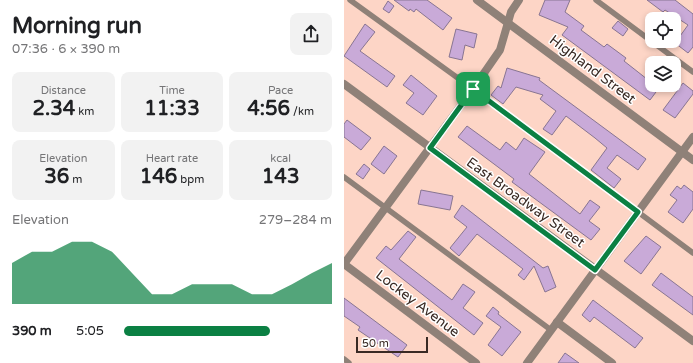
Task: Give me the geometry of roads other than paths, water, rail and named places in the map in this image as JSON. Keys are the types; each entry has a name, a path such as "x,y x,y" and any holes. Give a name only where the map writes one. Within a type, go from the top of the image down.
{"street":[{"name":"Highland Street","path":"477,0 693,160"},
{"path":"344,264 500,50 511,12 519,0"},
{"name":"East Broadway Street","path":"344,84 693,341"},
{"path":"527,363 693,137"},
{"name":"Lockey Avenue","path":"344,264 476,363"},
{"path":"557,322 612,363"}],"lane":[{"path":"350,0 473,89 693,253"},
{"path":"596,0 693,72"},
{"path":"344,177 551,330"},
{"path":"344,360 349,363"}]}
